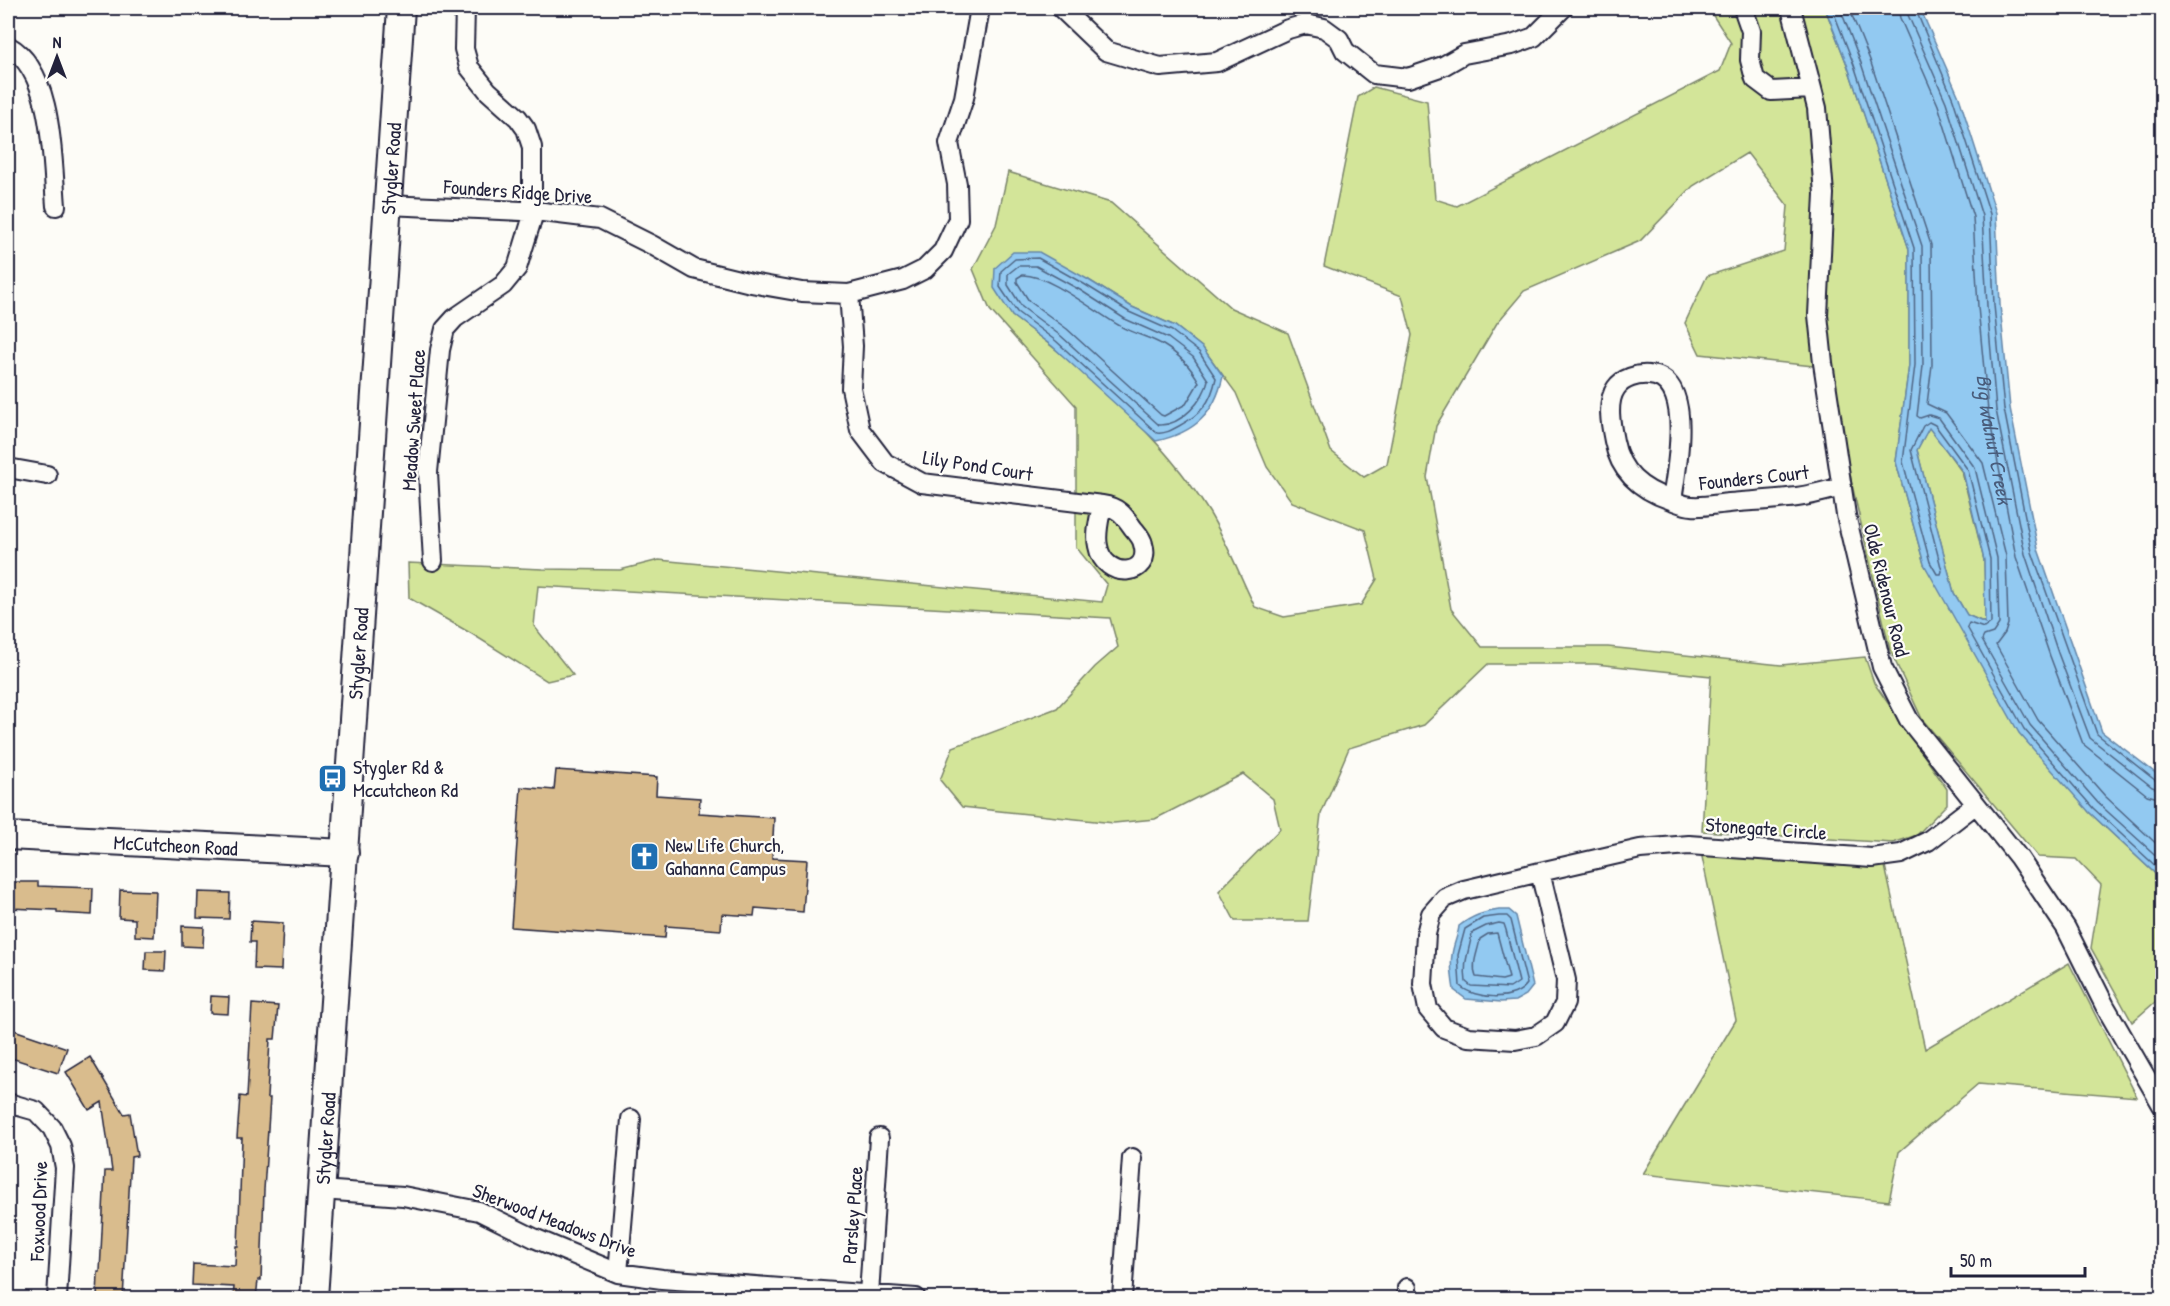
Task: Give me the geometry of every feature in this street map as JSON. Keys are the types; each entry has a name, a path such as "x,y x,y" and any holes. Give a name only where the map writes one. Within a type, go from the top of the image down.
{"main road":[{"name":"Stygler Road","path":"314,1299 401,8"},
{"name":"McCutcheon Road","path":"8,836 345,853"}],"street":[{"name":"Meadow Sweet Place","path":"433,561 428,472 440,350 445,329 455,318 503,285 517,268 532,219 532,147 526,129 518,118 488,91 469,67 464,49 465,8"},
{"name":"Founders Ridge Drive","path":"387,205 532,212 600,219 694,269 751,283 802,292 849,294 903,280 925,269 943,251 958,219 957,184 949,143 964,98 980,8"},
{"path":"1061,8 1106,51 1160,68 1217,62 1288,29 1306,24 1324,28 1339,39 1345,51 1374,74 1408,78 1443,66 1464,54 1512,45 1534,37 1563,8"},
{"path":"1743,8 1751,31 1750,60 1755,79 1771,91 1812,90"},
{"name":"Olde Ridenour Road","path":"1791,8 1817,108 1824,194 1818,315 1823,363 1841,487 1882,668 1909,720 2019,858 2066,928 2105,1006 2163,1105"},
{"path":"8,46 33,69 48,117 56,206"},
{"name":"Lily Pond Court","path":"849,294 853,346 851,388 860,430 885,463 922,483 1101,505"},
{"name":"Founders Court","path":"1672,500 1680,427 1678,407 1671,388 1666,382 1650,375 1634,376 1616,387 1610,418 1614,444 1625,468 1642,487 1672,500 1692,506 1797,497 1841,487"},
{"path":"8,468 47,475"},
{"name":"Stonegate Circle","path":"1540,872 1566,980 1565,1003 1554,1023 1536,1036 1515,1040 1468,1037 1444,1028 1428,1009 1423,984 1426,934 1431,914 1445,898 1464,890 1540,872 1640,849 1689,845 1872,858 1901,854 1928,841 1976,804"},
{"name":"Foxwood Drive","path":"8,1103 36,1110 52,1128 61,1146 66,1168 57,1299"},
{"path":"618,1273 631,1119"},
{"name":"Parsley Place","path":"869,1295 879,1138"},
{"path":"1122,1299 1132,1158"},
{"name":"Sherwood Meadows Drive","path":"321,1190 403,1196 479,1211 534,1238 618,1273 662,1279 916,1299"}],"green space":[{"path":"1708,8 1825,8 1848,67 1909,249 1909,365 1896,462 1924,564 2089,812 2162,880 2162,996 2132,1022 2091,948 2101,885 2076,859 2038,857 1922,719 1890,650 1850,476 1832,368 1700,354 1685,323 1707,276 1784,251 1788,206 1747,153 1693,186 1640,241 1524,291 1497,323 1436,426 1427,477 1451,609 1482,647 1608,647 1781,665 1865,657 1874,683 1947,789 1947,804 1917,835 1893,843 1702,831 1711,676 1595,664 1488,664 1424,725 1349,748 1321,814 1308,921 1235,921 1219,891 1280,829 1273,799 1243,774 1155,819 1114,823 962,807 940,780 953,747 1057,708 1095,667 1118,647 1110,618 538,586 534,626 573,675 547,681 409,598 408,563 620,570 659,560 1102,602 1107,585 1076,547 1076,406 990,310 973,269 996,225 1008,172 1111,203 1231,308 1288,333 1331,451 1364,477 1387,464 1412,335 1402,296 1324,266 1358,97 1374,87 1427,101 1435,199 1457,206 1720,71 1731,43","holes":["1087,279 1132,307 1175,326 1203,348 1236,393 1267,467 1292,502 1365,530 1377,579 1361,605 1284,617 1255,607 1228,547 1209,512 1168,456 1145,430 1094,381 1012,316"]},
{"path":"1929,427 1962,472 1984,560 1986,623 1967,615 1954,593 1917,450"},
{"path":"1701,852 1885,866 1925,1049 2069,963 2137,1097 1978,1084 1899,1152 1889,1201 1643,1174 1736,1020"}],"water":[{"name":"Big Walnut Creek","path":"1825,8 1920,8 1959,97 1996,213 2000,305 2010,408 2038,549 2102,732 2162,778 2162,880 2089,812 2019,733 1924,564 1896,462 1909,365 1909,249 1848,67","holes":["1929,428 1963,472 1984,560 1985,623 1967,615 1954,593 1917,450"]},
{"path":"1013,252 1039,252 1132,307 1175,326 1203,348 1223,376 1214,401 1201,420 1181,433 1156,441 1052,346 1012,316 994,288 995,268"},
{"path":"1509,910 1516,916 1533,986 1526,995 1515,1001 1466,999 1454,990 1451,963 1459,926 1478,915"}],"building":[{"name":"New Life Church, Gahanna Campus","path":"556,770 657,777 656,795 700,798 699,813 774,818 772,858 807,860 803,912 755,908 754,916 722,914 721,930 666,926 665,938 511,927 521,787 554,790"},
{"path":"8,882 38,882 38,886 93,888 92,915 57,913 57,910 8,908"},
{"path":"120,890 156,891 154,937 135,936 135,919 119,918"},
{"path":"198,892 230,893 229,919 197,918"},
{"path":"251,921 283,923 281,970 254,969 255,942 250,942"},
{"path":"182,926 204,927 203,947 182,946"},
{"path":"146,951 166,951 165,971 145,970"},
{"path":"211,996 229,997 228,1014 210,1013"},
{"path":"252,1004 278,1006 275,1039 270,1039 267,1098 270,1098 261,1280 258,1280 256,1299 233,1299 234,1287 192,1285 193,1264 235,1266 236,1246 238,1246 242,1138 237,1138 240,1096 247,1097"},
{"path":"8,1028 67,1048 58,1073 8,1057"},
{"path":"90,1057 124,1114 130,1113 137,1156 131,1157 123,1299 97,1299 105,1171 112,1171 102,1102 89,1110 66,1072"}],"place":[{"name":"Stygler Rd & Mccutcheon Rd","path":"332,778"},
{"name":"New Life Church, Gahanna Campus","path":"644,856"}]}
